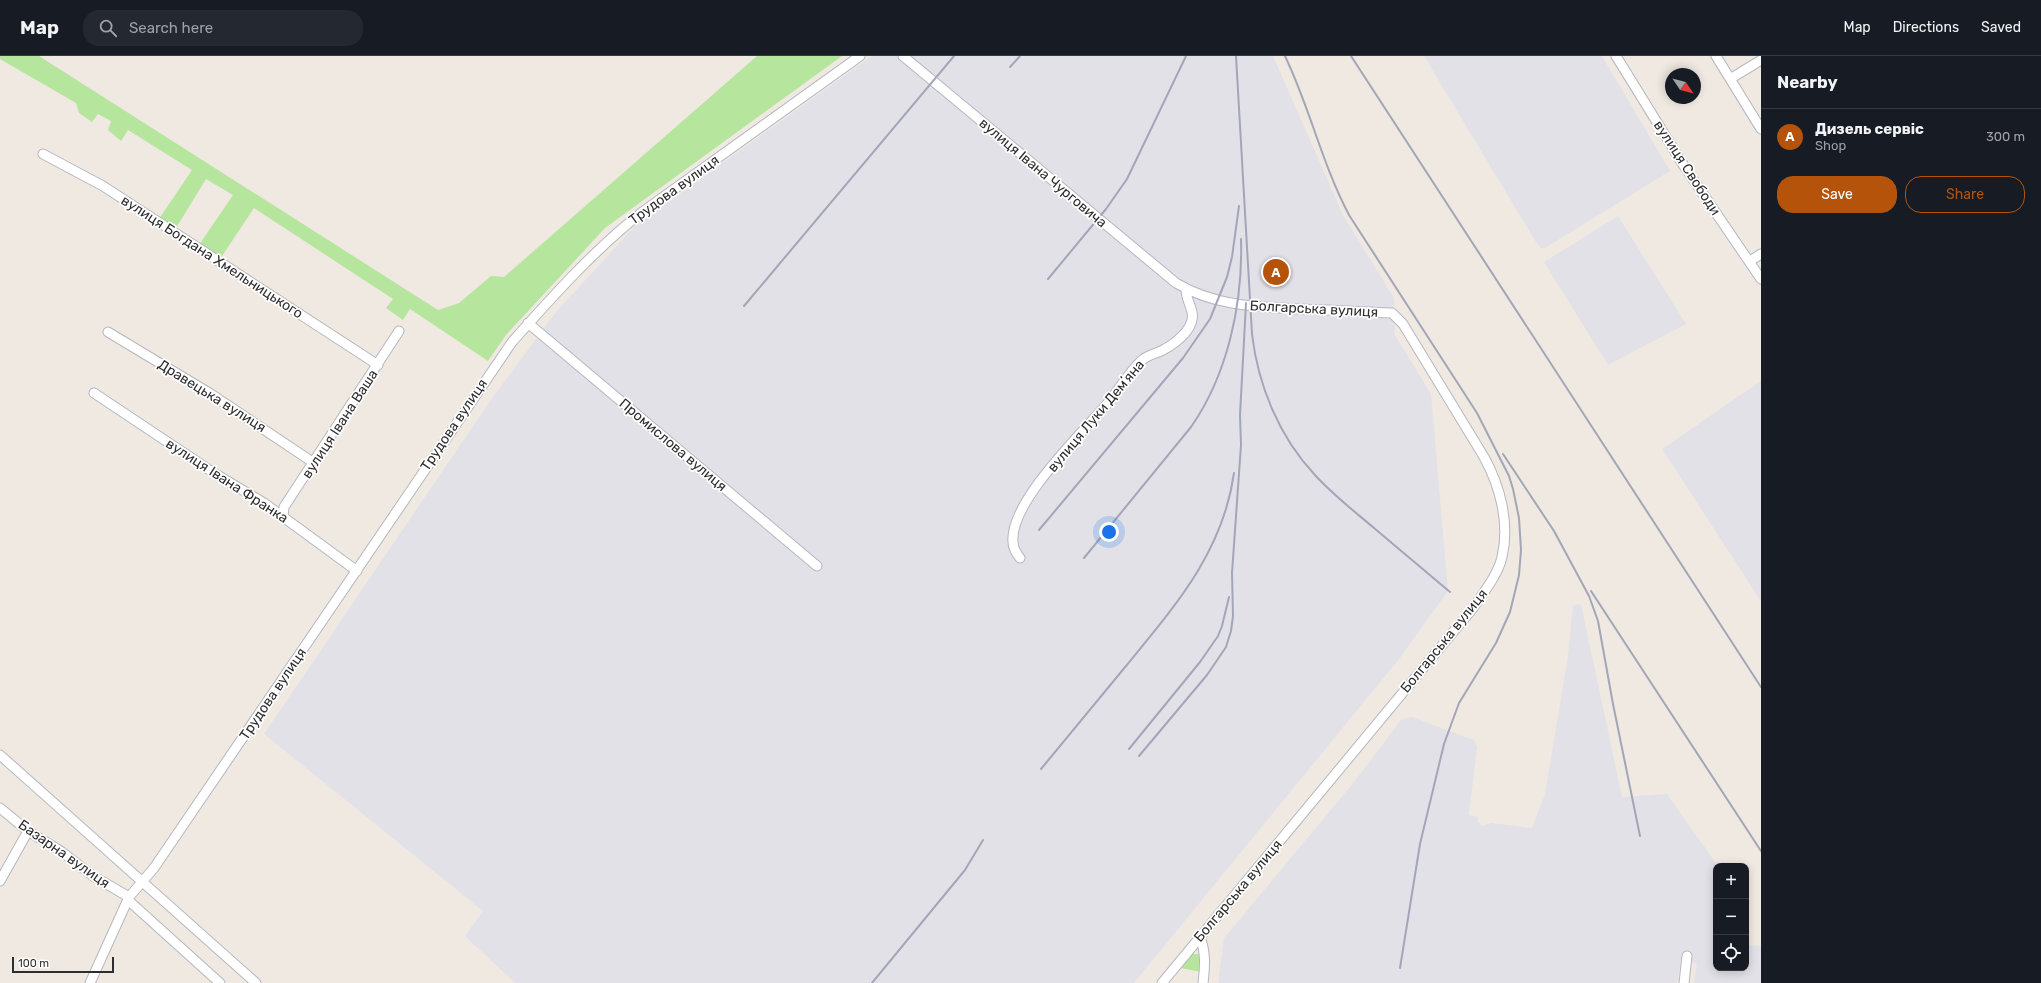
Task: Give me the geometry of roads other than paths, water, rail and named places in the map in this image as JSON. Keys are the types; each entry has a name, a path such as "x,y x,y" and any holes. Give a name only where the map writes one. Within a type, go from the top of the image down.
{"street":[{"name":"Трудова вулиця","path":"90,983 129,899 154,868 357,571 492,369 528,323 580,267 611,237 641,213 860,56"},
{"name":"вулиця Івана Чурговича","path":"903,56 1176,283 1186,289"},
{"name":"вулиця Свободи","path":"1616,56 1684,166 1761,279"},
{"path":"1716,56 1761,128"},
{"path":"1730,79 1761,60"},
{"name":"вулиця Богдана Хмельницького","path":"43,154 102,186 378,365"},
{"path":"1750,261 1761,254"},
{"name":"вулиця Луки Демʼяна","path":"1020,558 1012,541 1018,517 1026,500 1058,459 1108,403 1140,361 1148,355 1163,350 1182,336 1188,329 1192,321 1193,312 1186,295 1186,289"},
{"name":"Болгарська вулиця","path":"1162,983 1473,608 1486,590 1502,558 1504,522 1498,487 1488,463 1403,324 1392,313 1251,307 1200,295 1186,289"},
{"name":"Промислова вулиця","path":"528,323 817,566"},
{"name":"вулиця Івана Ваша","path":"283,517 284,507 399,331"},
{"name":"Дравецька вулиця","path":"108,332 211,394 314,463"},
{"name":"вулиця Івана Франка","path":"94,393 283,517 357,571"},
{"path":"0,755 256,983"},
{"name":"Базарна вулиця","path":"0,808 28,831 129,899 220,983"},
{"path":"0,881 28,831"},
{"path":"1200,937 1204,948 1206,961 1202,983"},
{"path":"1684,983 1687,956"}],"railway":[{"path":"744,306 954,56"},
{"path":"1010,67 1020,56"},
{"path":"1048,279 1106,209 1127,179 1186,56"},
{"path":"1236,56 1252,334 1259,372 1272,409 1291,444 1302,460 1322,482 1344,503 1450,592"},
{"path":"1285,56 1302,96 1331,176 1349,215 1477,413 1509,476 1519,518 1521,550 1519,575 1510,612 1496,643 1459,703 1444,744 1420,844 1400,968"},
{"path":"1351,56 1761,687"},
{"path":"1039,530 1183,358 1210,319 1227,277 1232,257 1239,206"},
{"path":"1084,558 1191,427 1215,384 1224,361 1236,313 1241,263 1241,239"},
{"path":"1139,756 1207,675 1226,647 1231,631 1233,616 1232,573 1241,445 1240,415 1246,303"},
{"path":"1503,454 1554,531 1589,596 1598,621 1640,836"},
{"path":"1041,769 1162,622 1194,577 1208,553 1219,528 1228,502 1234,473"},
{"path":"1591,591 1761,851"},
{"path":"1129,749 1200,662 1218,636 1229,597"},
{"path":"872,983 965,870 983,840"}],"place":[{"name":"Дизель сервіс","path":"1276,272"}]}
